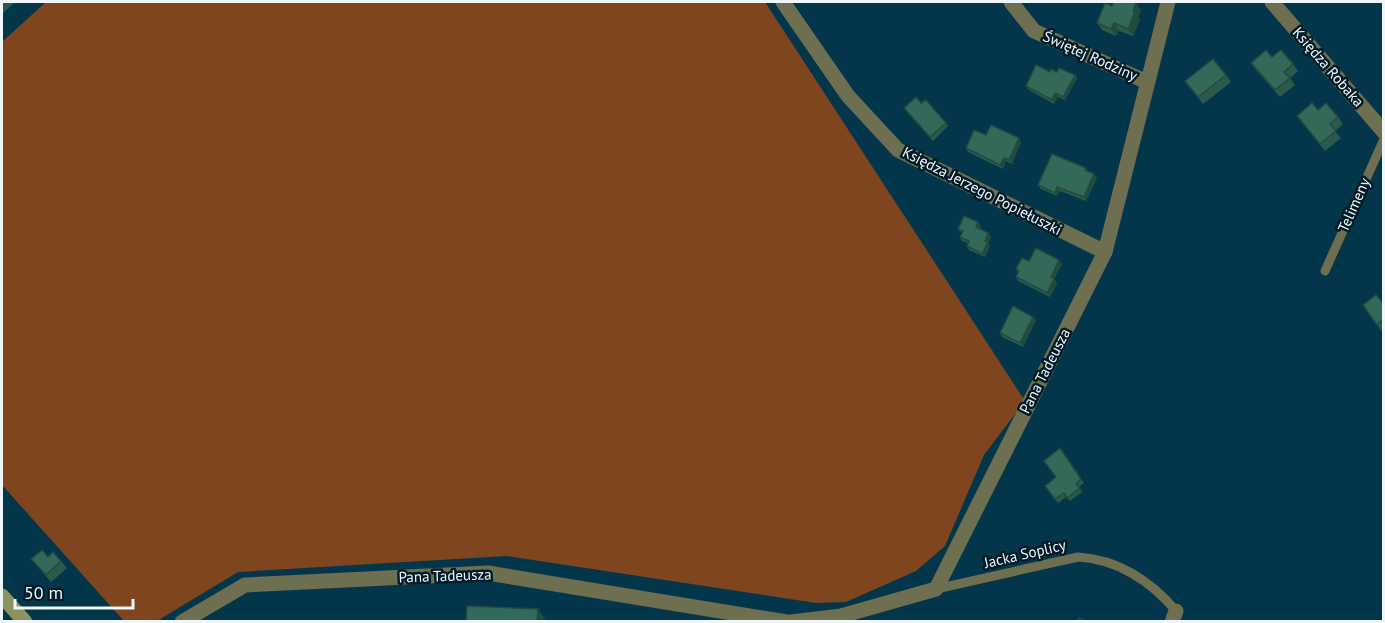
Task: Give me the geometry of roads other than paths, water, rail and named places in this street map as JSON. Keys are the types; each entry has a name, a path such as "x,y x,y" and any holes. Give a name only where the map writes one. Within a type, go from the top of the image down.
{"main road":[{"path":"2,596 25,621"}],"street":[{"name":"Księdza Jerzego Popiełuszki","path":"783,2 848,96 898,150 1105,252"},
{"name":"Świętej Rodziny","path":"1011,2 1034,31 1147,82"},
{"name":"Pana Tadeusza","path":"182,621 245,585 488,573 787,621 841,616 936,589 1105,252 1168,2"},
{"name":"Księdza Robaka","path":"1272,2 1383,132"}],"lane":[{"name":"Telimeny","path":"1324,271 1383,139"},
{"name":"Jacka Soplicy","path":"936,589 1078,557 1094,558 1129,570 1161,592 1174,616"}]}
